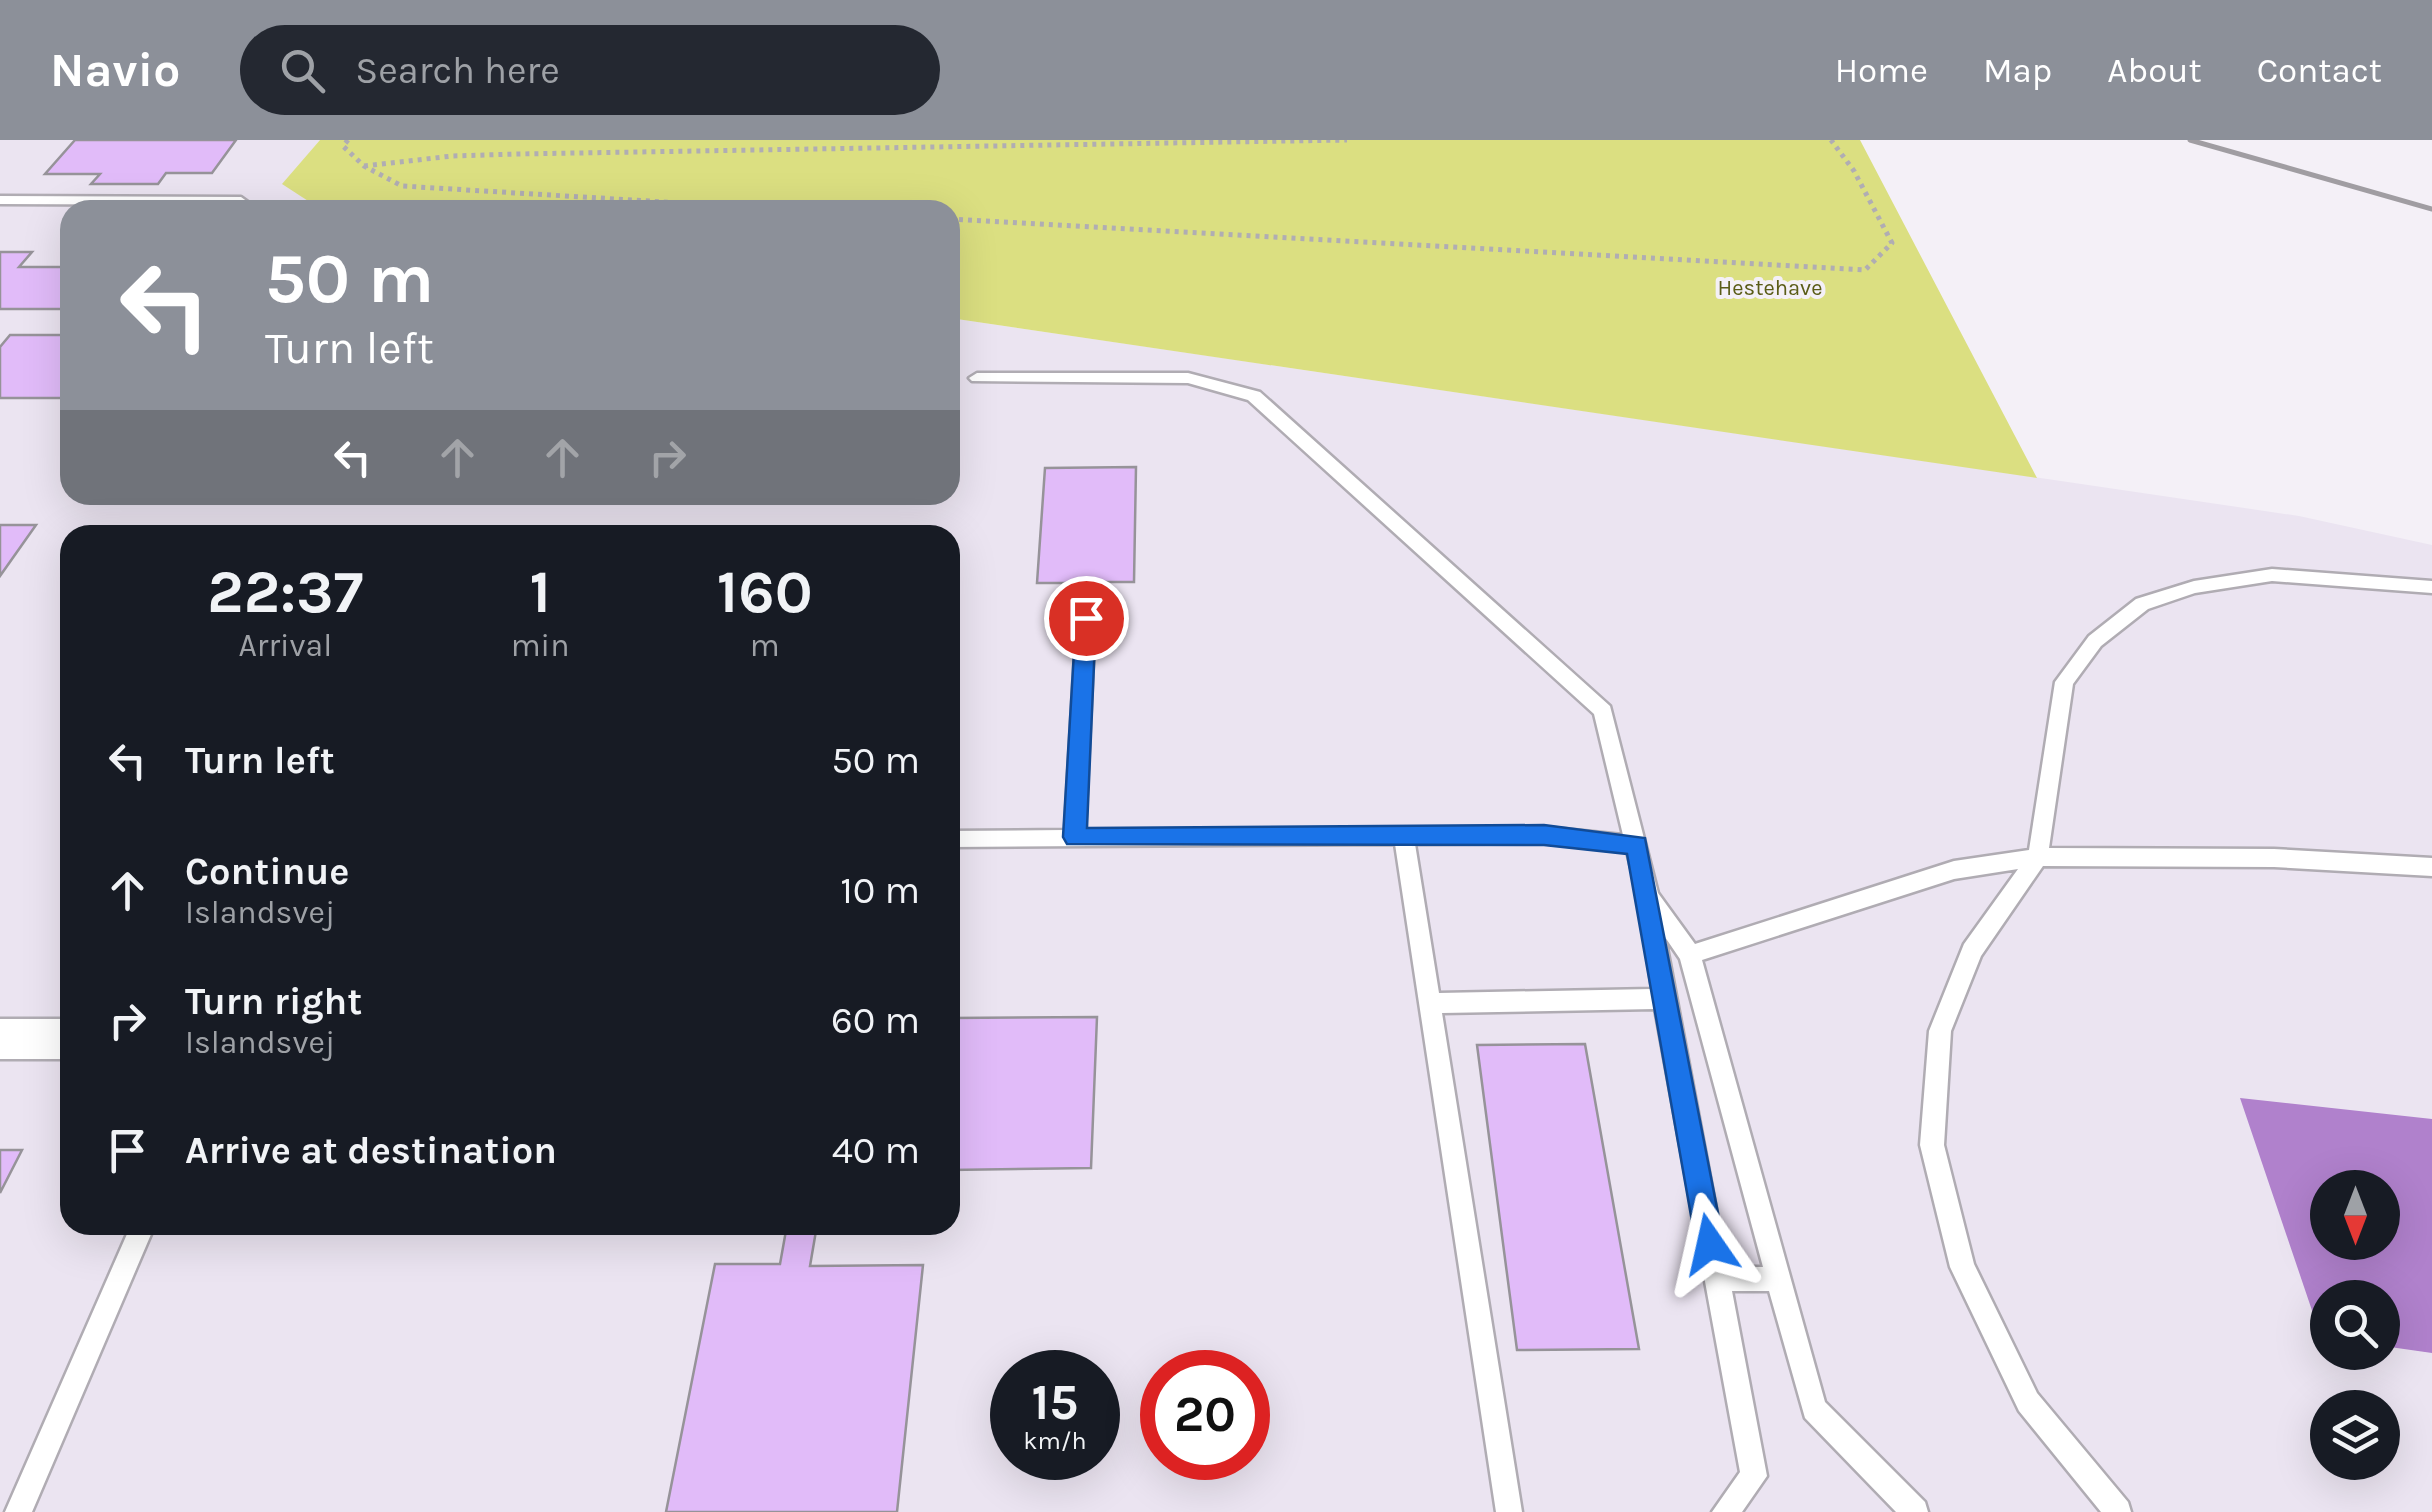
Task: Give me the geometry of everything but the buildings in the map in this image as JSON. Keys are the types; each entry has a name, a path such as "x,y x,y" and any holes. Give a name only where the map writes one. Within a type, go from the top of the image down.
{"street":[{"path":"0,1039 60,1039"}],"lane":[{"path":"0,200 241,200"},
{"path":"977,378 1188,378 1254,396 1602,711 1648,896 1754,1476 1724,1512"},
{"path":"2118,1512 2028,1402 1962,1268 1932,1145 1940,1031 1972,951 2038,857 2064,682 2095,641 2142,604 2194,587 2272,575 2432,587"},
{"path":"1075,837 1086,618"},
{"path":"960,839 1544,835 1637,845"},
{"path":"1404,836 1509,1512"},
{"path":"1690,955 1954,870 2038,857 2274,858 2432,867"},
{"path":"1648,896 1690,955 1814,1409 1915,1512"},
{"path":"1430,1004 1664,999"},
{"path":"18,1512 139,1235"},
{"path":"1716,1279 1778,1279"}],"path":[{"path":"348,140 343,146 364,166 402,186 632,200"},
{"path":"364,166 452,156 518,154 1348,140"},
{"path":"960,221 1865,270 1892,243 1854,171 1831,140"}],"shaded area":[{"path":"0,140 320,140 283,184 307,200 60,200 60,505 960,505 960,319 2299,516 2432,545 2432,1512 0,1512"},
{"path":"2240,1098 2432,1119 2432,1353 2400,1348 2400,1280 2310,1280 2310,1305"}],"green space":[{"name":"Hestehave","path":"320,140 1860,140 2037,478 960,319 960,200 307,200 282,184"}],"railway":[{"path":"2190,140 2432,209"}],"route":[{"path":"1086,618 1075,837 1544,835 1637,845 1710,1244"}]}
